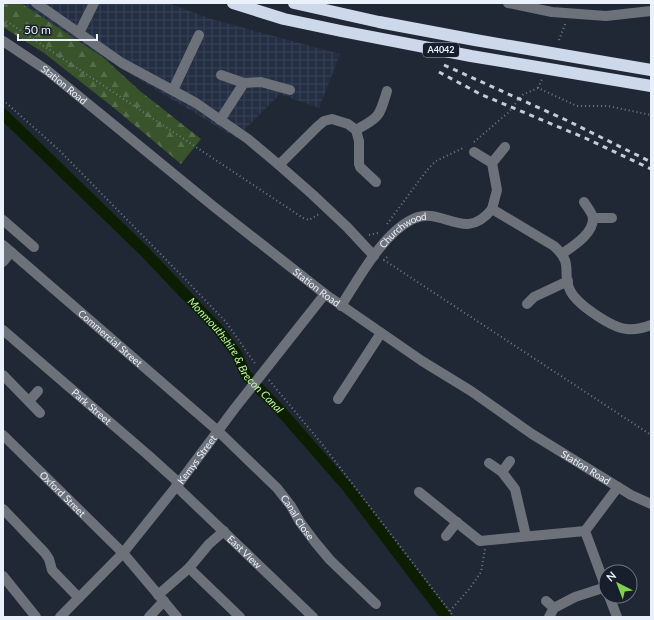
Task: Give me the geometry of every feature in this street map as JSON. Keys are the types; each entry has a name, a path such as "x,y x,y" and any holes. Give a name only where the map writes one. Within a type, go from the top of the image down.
{"highway":[{"name":"A4042","path":"234,3 284,19 341,31 471,56 651,86"},
{"name":"A4042","path":"294,3 380,22 475,40 651,70"}],"street":[{"path":"36,3 122,63 196,103 248,139 325,207 374,256"},
{"path":"79,33 94,3"},
{"path":"508,3 552,12 606,16 651,11"},
{"path":"173,90 199,35"},
{"name":"Station Road","path":"3,41 48,71 219,211 341,306 422,361 470,391 532,434 631,495 651,504"},
{"path":"222,75 244,83 261,82 290,90"},
{"path":"220,120 244,83"},
{"path":"356,130 370,122 378,115 387,90"},
{"path":"279,165 304,138 324,121 332,119 339,120 352,126 356,130 359,141 360,167 376,182"},
{"path":"470,148 492,163 497,190 492,209 554,246 562,254 566,264 569,289 582,305 614,325 626,329 638,329 651,324"},
{"path":"492,163 505,148"},
{"path":"562,254 589,231 593,218 590,210 584,202"},
{"name":"Churchwood","path":"341,306 374,256 387,233 414,218 426,216 438,217 455,223 474,223 486,217 492,209"},
{"path":"593,218 612,218"},
{"path":"3,220 34,247"},
{"name":"Commercial Street","path":"3,245 218,431"},
{"path":"3,262 11,252"},
{"path":"527,304 534,297 568,281"},
{"name":"Kemys Street","path":"60,617 123,553 325,294"},
{"name":"Park Street","path":"3,330 148,455 178,484"},
{"path":"338,399 381,333"},
{"path":"3,375 40,413"},
{"path":"29,401 38,391"},
{"name":"Canal Close","path":"218,431 277,488 315,542 330,560 376,604"},
{"name":"Oxford Street","path":"3,435 123,553 177,617"},
{"path":"502,472 510,461"},
{"path":"489,463 502,472 515,489 526,536"},
{"name":"East View","path":"178,484 312,617"},
{"path":"419,492 480,541 585,531 618,487"},
{"path":"3,509 45,553 49,559 52,570 78,598"},
{"path":"446,536 457,522"},
{"path":"149,617 161,598 209,544 224,531"},
{"path":"585,531 598,566"},
{"path":"189,568 240,617"},
{"path":"4,581 36,617"},
{"path":"549,617 554,608 575,597 598,590"},
{"path":"546,600 554,608"},
{"path":"612,604 617,617"}],"path":[{"path":"559,40 570,13"},
{"path":"3,20 303,218 309,220 320,214 325,207"},
{"path":"364,233 373,235 387,233 398,209 427,170 436,161 470,148 509,112 522,95 538,88 542,79"},
{"path":"538,88 577,106 608,106 651,115"},
{"path":"3,100 58,149 226,322 262,375 322,444 454,617"},
{"path":"389,254 384,260 651,435"},
{"path":"450,611 470,588 481,572 485,548 484,540"}],"shaded area":[{"path":"21,3 168,3 211,19 340,54 319,108 280,94 236,138 104,58"}],"green space":[{"path":"3,3 21,3 104,58 140,91 201,139 181,164 114,108 44,53 3,27"}],"waterway":[{"name":"Monmouthshire & Brecon Canal","path":"3,114 145,252 218,329 236,353 246,375 279,409 348,488 446,617"}],"railway":[{"path":"444,65 566,120 651,162"},
{"path":"439,72 480,94 585,138 651,169"}]}
